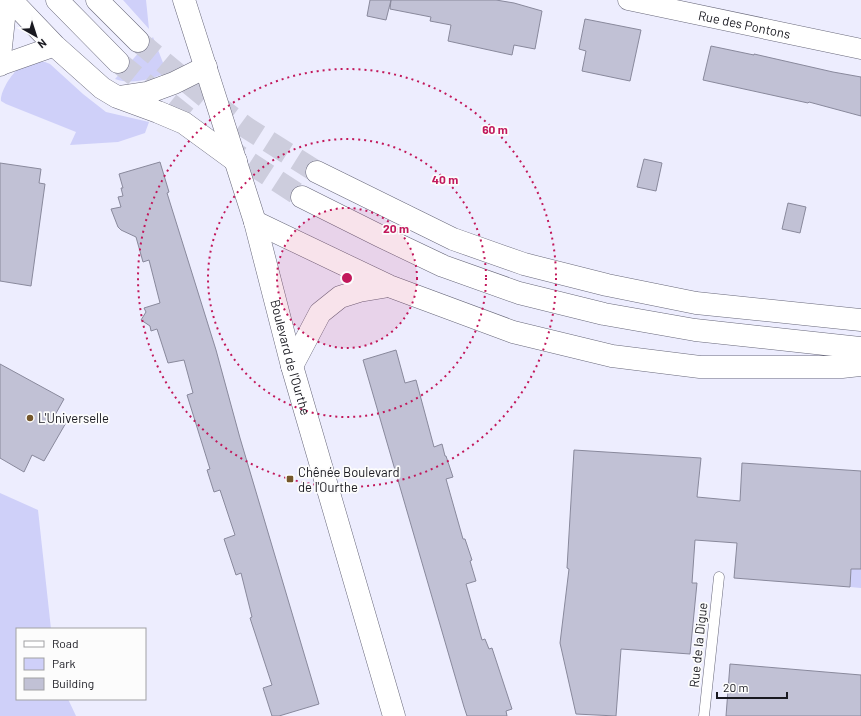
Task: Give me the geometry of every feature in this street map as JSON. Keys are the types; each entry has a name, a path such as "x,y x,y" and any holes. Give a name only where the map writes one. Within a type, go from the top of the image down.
{"main road":[{"path":"11,0 55,46 102,88 117,97 184,123 236,161"},
{"path":"57,0 118,62"},
{"path":"97,0 138,41"},
{"name":"Boulevard de l'Ourthe","path":"184,0 255,222 292,366 394,716"},
{"path":"117,97 147,93 174,83 206,67"},
{"path":"317,172 453,239 524,264 607,285 696,303 861,320"},
{"path":"302,197 443,266 519,292 604,314 695,330 861,348"},
{"path":"255,222 389,286 513,332 612,356 700,368 842,367 861,365"},
{"path":"292,366 320,313 340,297 358,291 389,286"}],"street":[{"path":"7,0 0,65 55,46"},
{"name":"Rue des Pontons","path":"628,0 861,49"}],"lane":[{"name":"Rue de la Digue","path":"704,716 718,578"}],"green space":[{"path":"123,0 146,0 149,29"},
{"path":"153,37 167,73 148,79 135,81 122,81 115,79"},
{"path":"38,62 50,64 83,94 106,112 149,122 145,133 118,142 70,145 76,132 1,101 5,87 15,72 24,65"},
{"path":"858,471 861,471 861,588 850,587"},
{"path":"0,493 38,510 51,628 16,628 16,700 68,700 76,716 0,716"}],"building":[{"path":"370,0 391,0 386,20 367,16"},
{"path":"391,0 496,0 514,3 542,11 535,49 514,45 512,55 448,41 451,25 430,21 431,17 390,9"},
{"path":"585,19 641,30 630,81 582,71 586,51 579,49"},
{"path":"711,46 861,77 861,116 809,102 703,80"},
{"path":"644,159 662,163 656,191 637,187"},
{"path":"160,162 169,192 167,193 216,350 240,438 319,704 279,716 272,716 263,688 272,685 250,618 252,617 241,573 236,575 224,539 235,535 220,490 214,492 207,470 210,469 187,395 193,393 184,360 168,363 157,329 151,331 150,326 141,320 146,312 144,308 160,303 149,260 143,262 136,237 118,227 111,209 121,207 118,197 123,196 121,188 123,188 119,174"},
{"path":"0,163 41,169 39,183 45,184 31,286 0,281"},
{"path":"788,203 806,207 800,233 782,229"},
{"path":"396,350 405,383 416,380 434,447 442,444 453,477 446,479 463,539 465,539 472,560 470,561 476,581 466,584 482,640 485,639 489,649 492,648 512,709 506,711 507,716 467,716 464,707 363,360"},
{"name":"L'Universelle","path":"0,364 64,399 55,415 67,421 44,461 32,455 24,472 0,458"},
{"path":"574,450 701,458 697,497 740,501 742,463 861,471 861,569 851,569 850,587 734,578 737,543 695,540 692,583 697,583 690,654 621,649 616,716 576,714 560,643 569,569 567,568"},
{"path":"730,664 861,675 861,716 726,716"}],"tunnel":[{"path":"138,41 209,100 247,128 317,172"},
{"path":"118,62 195,124"},
{"path":"222,145 302,197"}],"place":[{"name":"L'Universelle","path":"30,418"},
{"name":"Chênée Boulevard de l'Ourthe","path":"290,479"}]}
